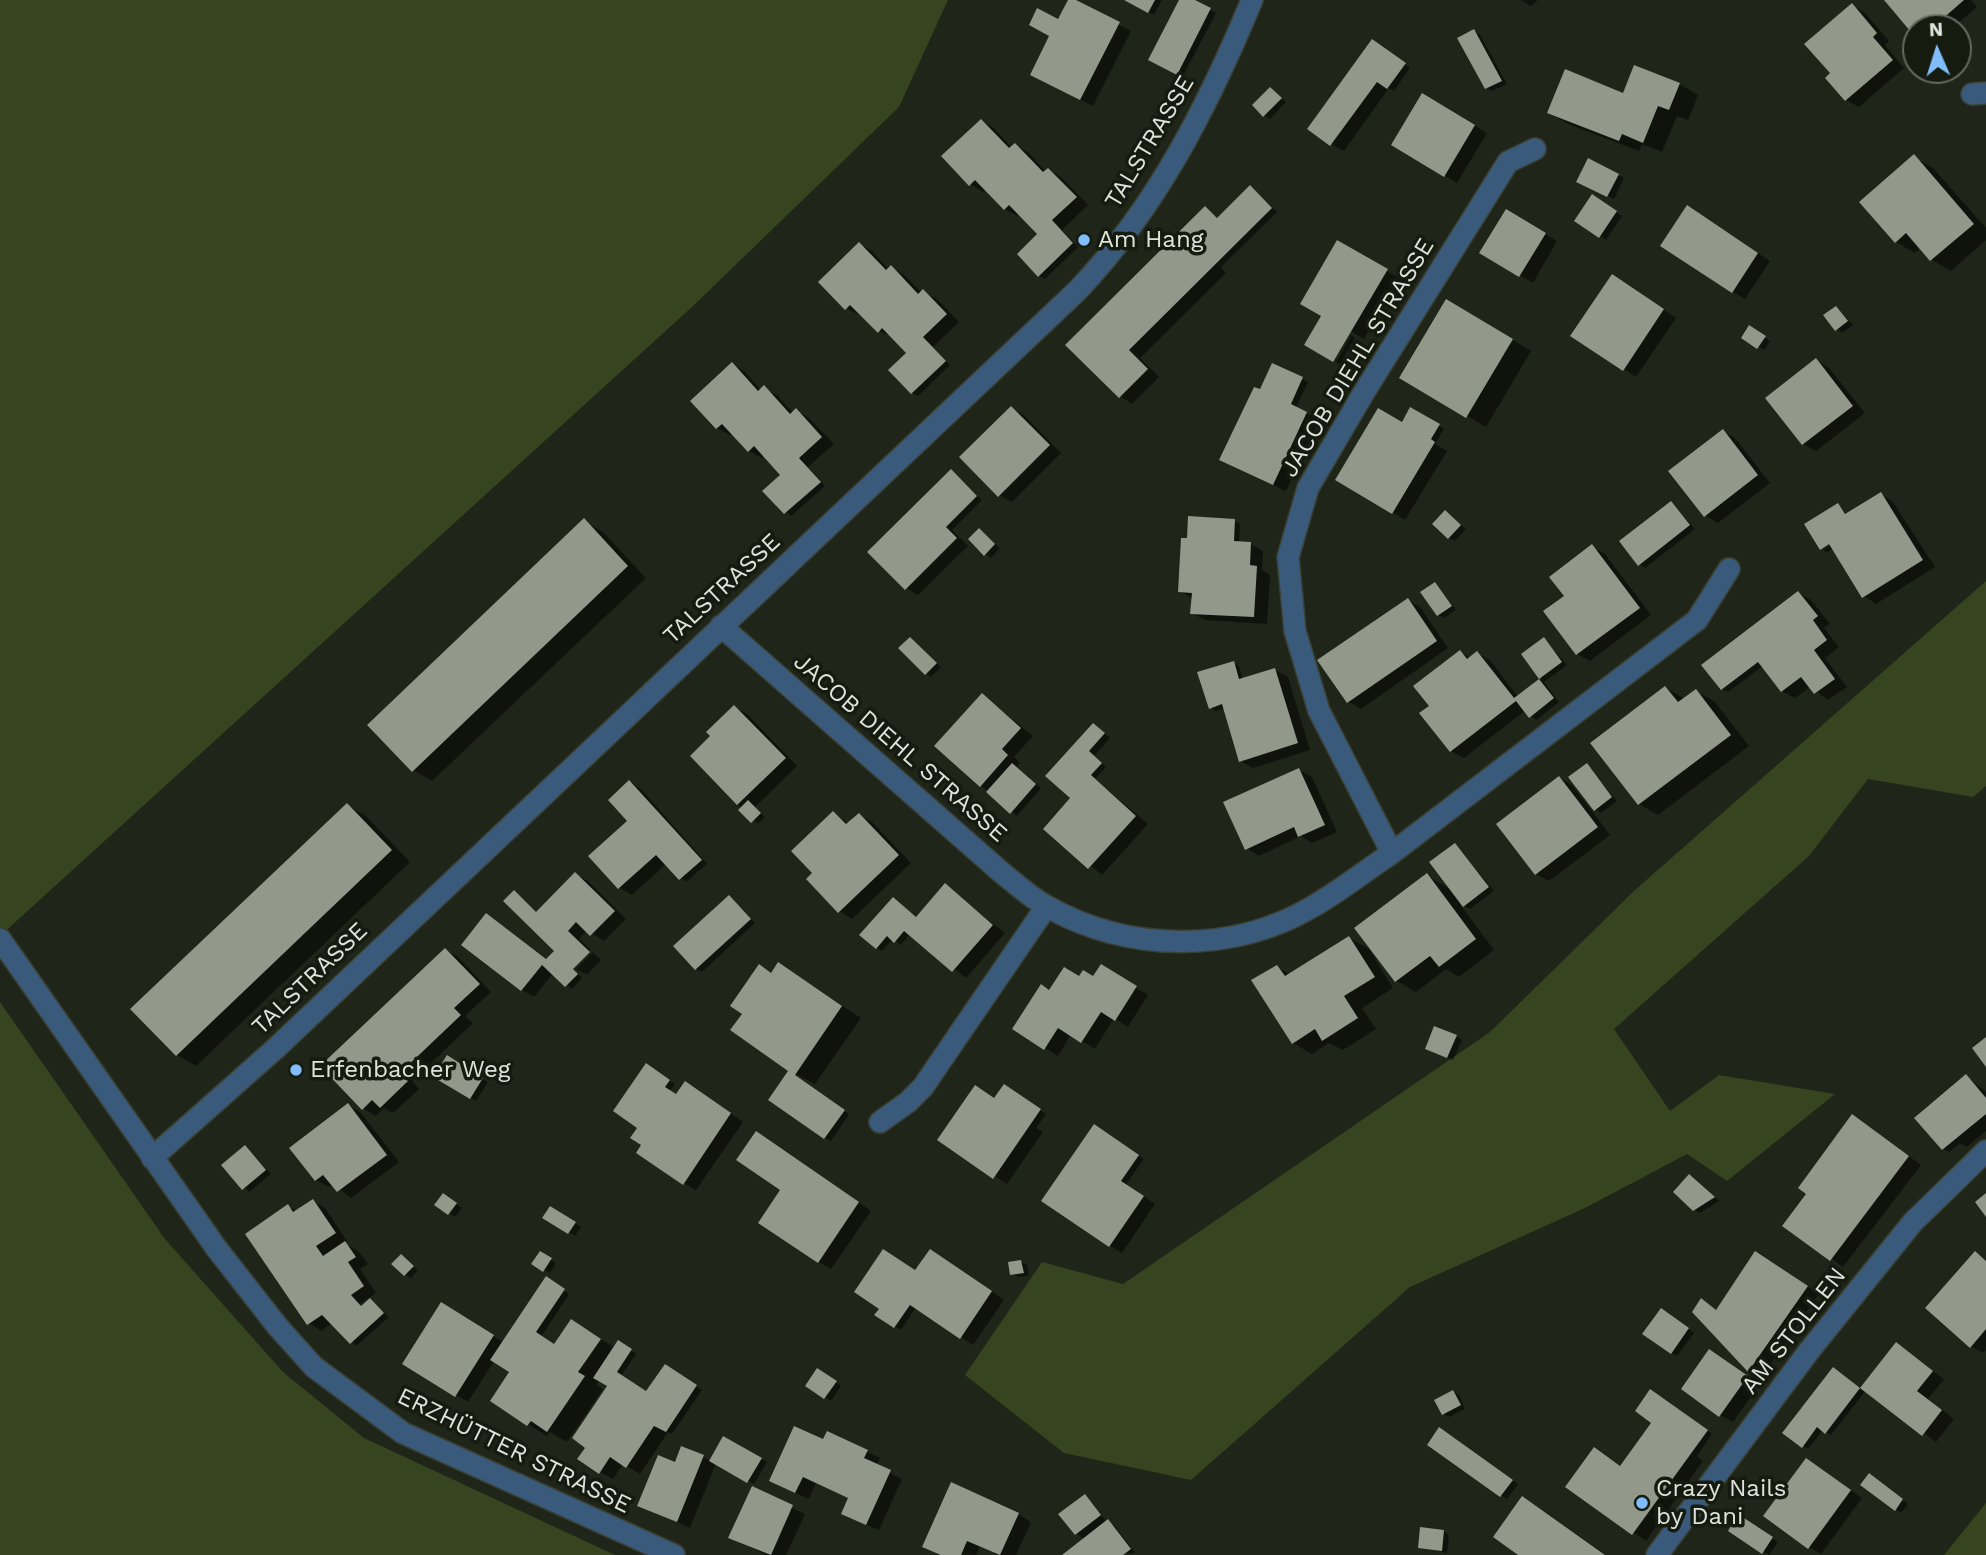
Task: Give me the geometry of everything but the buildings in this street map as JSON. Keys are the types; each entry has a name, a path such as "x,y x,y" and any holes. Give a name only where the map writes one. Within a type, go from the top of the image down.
{"street":[{"name":"TALSTRASSE","path":"152,1158 275,1049 1106,261 1146,207 1193,131 1252,0"},
{"name":"JACOB DIEHL STRASSE","path":"1392,853 1319,711 1295,631 1288,557 1308,488 1363,394 1508,162 1535,149"},
{"name":"JACOB DIEHL STRASSE","path":"721,626 1001,872 1046,907 1100,931 1162,943 1242,936 1311,908 1392,853 1697,620 1729,569"},
{"path":"880,1122 908,1102 923,1087 1046,907"},
{"name":"ERZHÜTTER STRASSE","path":"0,939 152,1158 278,1328 314,1367 415,1439 674,1555"},
{"name":"AM STOLLEN","path":"1657,1555 1809,1351 1913,1222 1986,1151"}],"green space":[{"path":"0,0 948,0 899,107 692,307 0,936"},
{"path":"1986,581 1986,786 1973,797 1868,779 1809,856 1614,1029 1670,1111 1719,1075 1835,1094 1727,1181 1687,1154 1585,1208 1410,1287 1191,1480 1064,1453 965,1375 1042,1262 1123,1284 1490,1032 1635,890"},
{"path":"0,1002 165,1239 283,1372 364,1438 615,1555 0,1555"},
{"path":"1986,1503 1986,1555 1944,1555"}],"place":[{"name":"Am Hang","path":"1084,240"},
{"name":"Erfenbacher Weg","path":"296,1070"},
{"name":"Crazy Nails by Dani","path":"1642,1503"}]}
